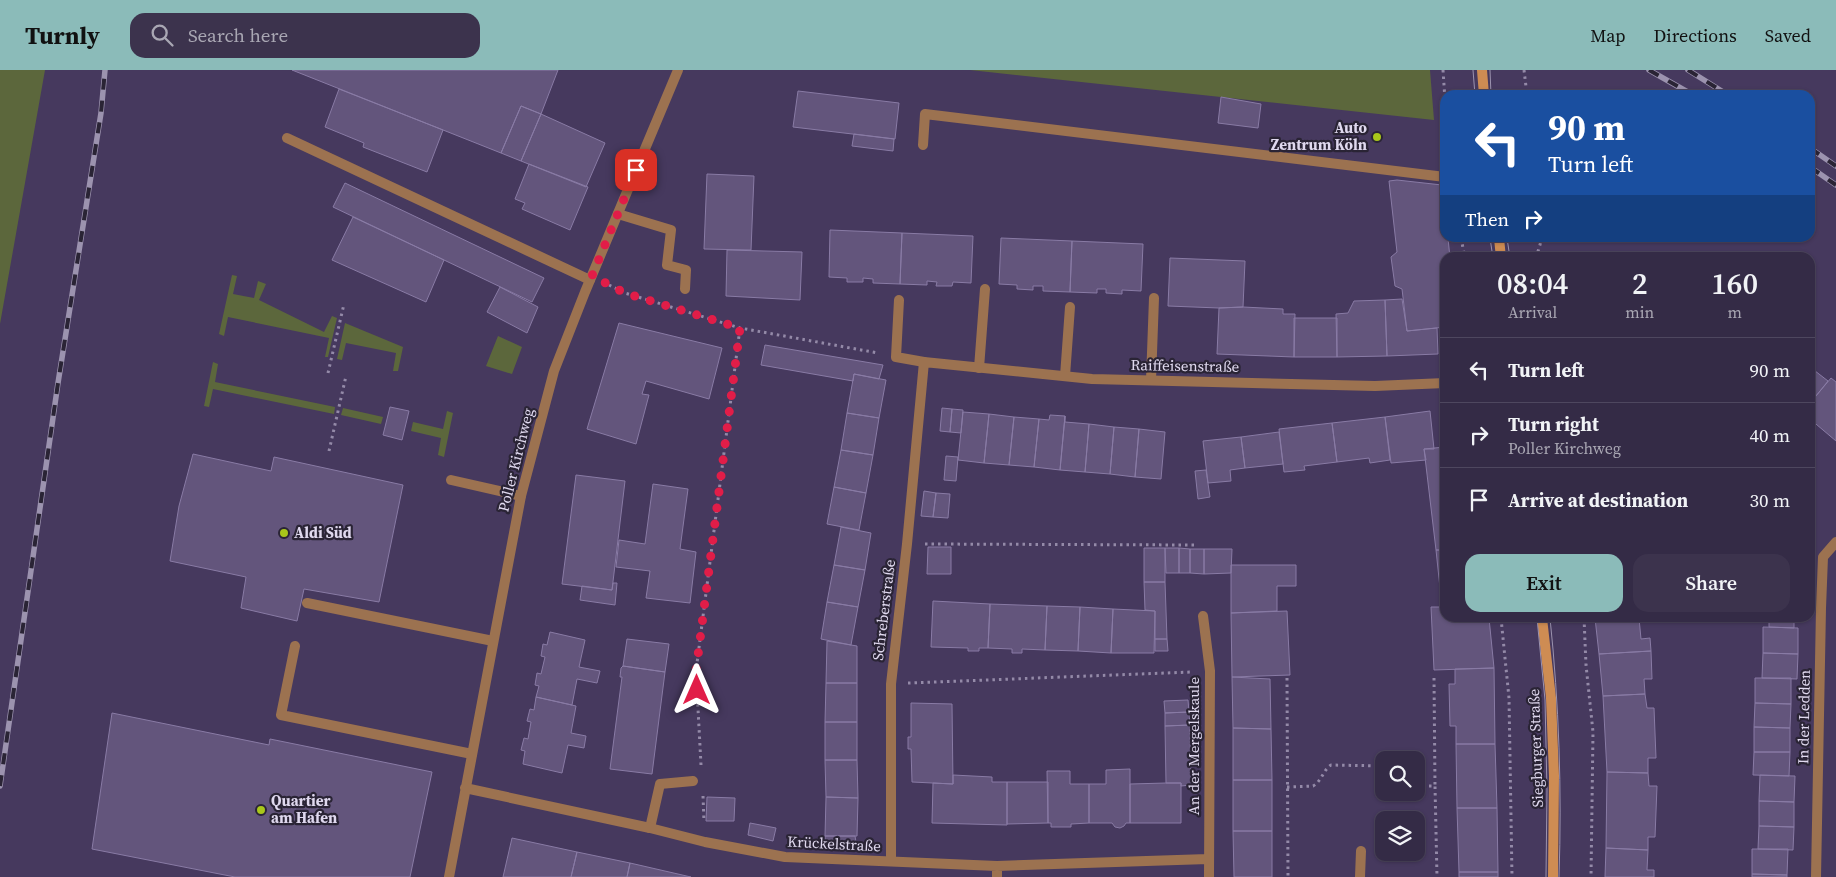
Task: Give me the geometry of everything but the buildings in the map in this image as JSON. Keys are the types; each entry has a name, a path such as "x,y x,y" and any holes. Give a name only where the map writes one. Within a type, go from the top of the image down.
{"main road":[{"path":"1482,70 1484,90"},
{"name":"Siegburger Straße","path":"1542,622 1551,698 1554,776 1553,877"}],"street":[{"name":"Poller Kirchweg","path":"449,877 521,496 554,370 678,70"},
{"path":"923,145 925,114 1440,176"},
{"path":"287,138 591,278"},
{"path":"618,214 671,230 667,265 686,270 684,289"},
{"path":"979,368 985,289"},
{"path":"1151,380 1154,298"},
{"path":"896,356 899,300"},
{"path":"1065,376 1070,307"},
{"name":"Raiffeisenstraße","path":"896,356 924,362 1092,379 1375,386 1440,382"},
{"name":"Schreberstraße","path":"891,862 891,684 907,544 924,362"},
{"path":"451,480 521,496"},
{"name":"In der Ledden","path":"1816,877 1820,618 1823,557 1836,542"},
{"path":"306,603 493,641"},
{"name":"An der Mergelskaule","path":"1203,616 1210,671 1209,877"},
{"path":"295,646 281,715 472,754"},
{"path":"650,828 660,784 694,781"},
{"name":"Krückelstraße","path":"465,788 650,828 705,842 785,857 997,866 1208,859"},
{"path":"1360,877 1361,850"},
{"path":"997,866 997,877"}],"path":[{"path":"1444,70 1445,90"},
{"path":"1524,70 1526,90"},
{"path":"591,278 625,293 740,328 896,356"},
{"path":"328,372 344,304"},
{"path":"701,766 696,671 740,328"},
{"path":"329,450 346,376"},
{"path":"907,544 1195,545"},
{"path":"1500,622 1508,698 1512,877"},
{"path":"1584,622 1593,732 1591,877"},
{"path":"891,684 1210,671"},
{"path":"1287,678 1288,877"},
{"path":"1434,678 1437,877"},
{"path":"1287,787 1313,786 1321,780 1331,765 1375,766"},
{"path":"1425,786 1436,786"},
{"path":"703,794 705,842"}],"green space":[{"path":"0,70 45,70 0,324"},
{"path":"970,70 1430,70 1434,120"},
{"path":"232,275 237,276 233,294 254,298 258,281 266,284 259,300 324,332 332,316 337,318 328,357 325,357 329,338 228,317 224,336 219,334"},
{"path":"345,323 403,347 398,371 393,371 396,353 346,343 342,360 337,359"},
{"path":"498,336 522,347 512,374 486,366"},
{"path":"213,362 218,364 215,382 335,407 334,414 213,389 209,407 204,406"},
{"path":"343,408 383,417 381,424 341,415"},
{"path":"447,411 453,413 444,457 438,455 441,438 411,431 413,422 443,429"}],"tram line":[{"path":"1473,70 1475,90"},
{"path":"1490,70 1491,90"},
{"path":"1491,242 1492,252"},
{"path":"1508,242 1509,252"},
{"path":"1537,622 1545,700 1546,877"},
{"path":"1550,622 1559,747 1559,877"}],"railway":[{"path":"0,786 58,383 101,113 105,70"},
{"path":"1649,70 1684,90"},
{"path":"1688,70 1720,90"},
{"path":"1815,151 1836,166"},
{"path":"1815,170 1836,185"}],"place":[{"name":"Auto Zentrum Köln","path":"1377,137"},
{"name":"Aldi Süd","path":"284,533"},
{"name":"Quartier am Hafen","path":"261,810"}],"route":[{"path":"636,170 592,276 625,293 740,328 696,671 697,690"}]}
